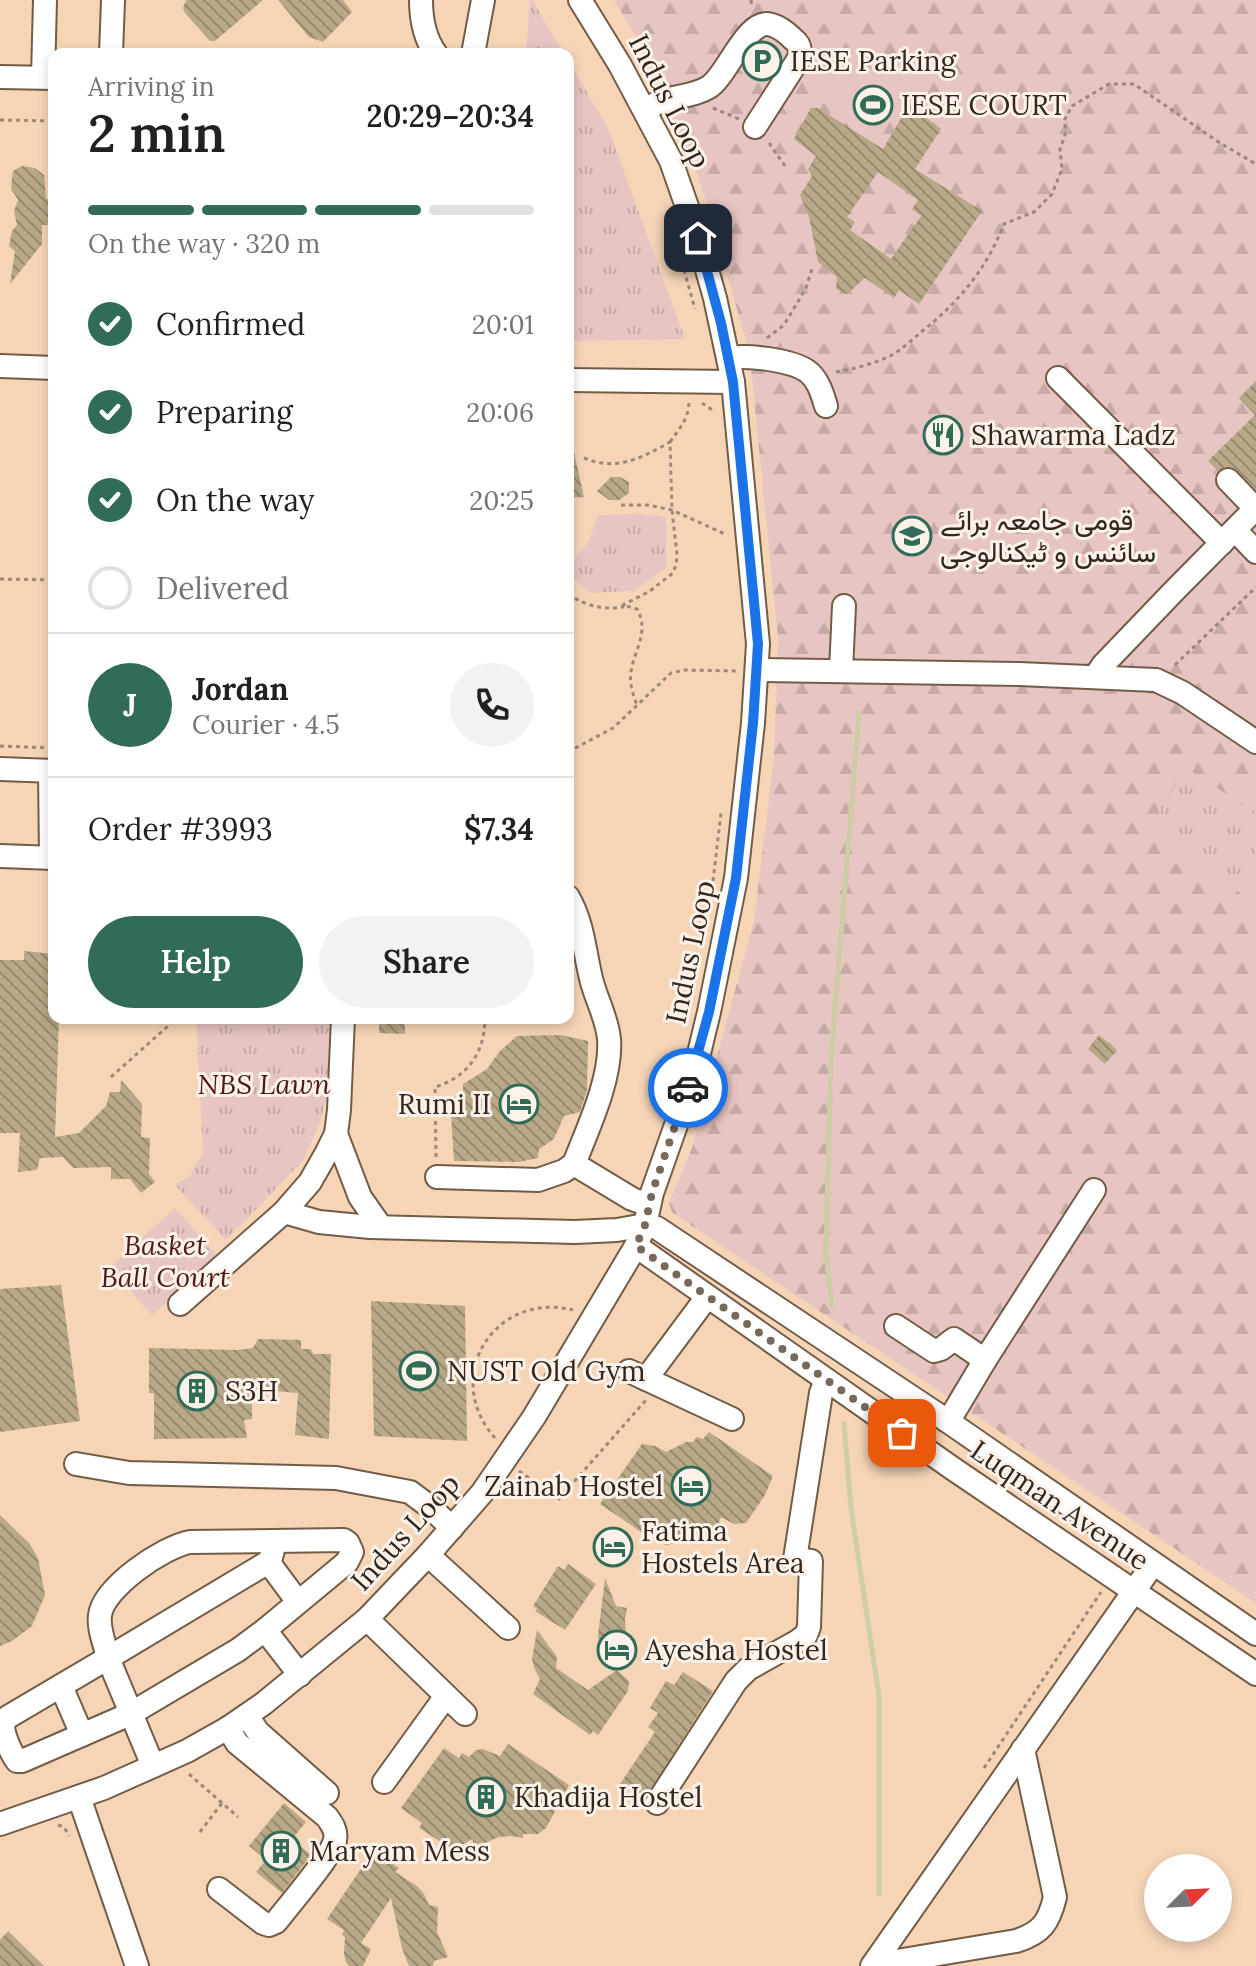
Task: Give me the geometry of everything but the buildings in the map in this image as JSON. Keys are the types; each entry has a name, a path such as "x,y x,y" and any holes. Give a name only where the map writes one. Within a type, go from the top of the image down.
{"street":[{"path":"0,77 48,77 45,0"},
{"path":"111,48 113,0"},
{"path":"421,0 432,48"},
{"path":"474,48 483,0"},
{"name":"Indus Loop","path":"4,1815 79,1797 153,1766 228,1728 300,1675 367,1619 428,1555 482,1493 534,1417 636,1246 694,1074 738,862 753,723 747,670 758,644 733,382 736,357 671,161 645,109 580,0"},
{"path":"645,109 708,87 718,79 746,37 755,28 771,24 796,41 800,54 755,127"},
{"path":"736,357 788,363 807,371 818,383 826,406"},
{"path":"0,366 48,368"},
{"path":"1058,378 1229,536 1256,552"},
{"path":"574,380 733,382"},
{"path":"1095,677 1103,665 1256,508 1228,480"},
{"path":"841,671 844,606"},
{"path":"747,670 1156,680 1183,693 1256,742"},
{"path":"0,769 48,771"},
{"path":"0,856 48,858"},
{"path":"437,1177 538,1180 574,1164 605,1076 609,1042 605,1018 590,977 580,922 574,910"},
{"path":"180,1304 284,1212 310,1182 336,1134 343,1024"},
{"path":"336,1134 360,1197 381,1227"},
{"name":"Luqman Avenue","path":"574,1164 632,1199 657,1228 946,1420 1253,1631"},
{"path":"946,1420 1094,1190"},
{"path":"284,1212 319,1222 381,1227 575,1232 617,1230 647,1215"},
{"name":"Luqman Avenue","path":"636,1246 1256,1674"},
{"path":"707,1297 645,1378 732,1419"},
{"path":"896,1326 934,1351 954,1339 985,1360"},
{"path":"657,1803 736,1681 748,1669 806,1635 809,1627 811,1561 795,1559 821,1393 826,1380"},
{"path":"76,1464 129,1473 336,1478 410,1492 452,1528"},
{"path":"153,1766 130,1714 108,1658 100,1625 100,1611 107,1600 144,1564 170,1548 190,1542 273,1551 344,1540 352,1552 347,1562 265,1630 238,1650 130,1714 22,1761 17,1761 4,1747 4,1722 8,1717 108,1658 273,1551"},
{"path":"273,1551 274,1573 298,1602"},
{"path":"428,1555 508,1628"},
{"path":"873,1966 1153,1564"},
{"path":"367,1619 465,1714"},
{"path":"265,1630 300,1675"},
{"path":"61,1686 82,1735"},
{"path":"384,1782 446,1696"},
{"path":"247,1716 258,1732 327,1793"},
{"path":"219,1889 269,1925 276,1922 335,1842 333,1825 327,1817 237,1743 228,1728"},
{"path":"873,1966 985,1956 1030,1936 1042,1927 1051,1914 1055,1897 1023,1749"},
{"path":"79,1797 137,1966"}],"path":[{"path":"812,377 854,369 893,354 943,315 965,292 998,240 1004,224 1034,212 1052,194 1062,169 1060,149 1065,135 1065,119 1072,106 1109,84 1134,84 1256,164"},
{"path":"0,120 48,121"},
{"path":"684,268 695,310"},
{"path":"736,357 784,325 806,288 812,269"},
{"path":"584,458 606,464 622,462 648,454 670,442 689,412 689,401 676,399"},
{"path":"701,402 711,407 718,417"},
{"path":"574,597 590,606 607,609 623,607 673,573 677,555 670,442"},
{"path":"621,505 648,505 672,510 732,537"},
{"path":"0,579 48,580"},
{"path":"1171,669 1256,587"},
{"path":"623,605 637,609 642,624 642,638 631,673 631,687 637,705"},
{"path":"574,749 613,728 671,673 684,670 747,670"},
{"path":"0,746 48,748"},
{"path":"712,888 721,811"},
{"path":"111,1077 170,1024"},
{"path":"437,1177 435,1087 462,1074 475,1060 481,1048 485,1024"},
{"path":"500,1442 479,1414 474,1396 473,1378 483,1344 494,1330 524,1311 559,1307 576,1311"},
{"path":"515,1468 559,1499 645,1378"},
{"path":"981,1772 1103,1590"},
{"path":"186,1771 238,1817"},
{"path":"200,1832 222,1803"},
{"path":"51,1826 64,1827 71,1842"}],"shaded area":[{"name":"قومی جامعہ برائے سائنس و ٹیکنالوجی","path":"0,0 1256,0 1256,1966 0,1966"}],"green space":[{"path":"530,0 532,0 560,48 526,48"},
{"path":"614,0 1256,0 1256,1603 672,1212 669,1203 692,1148 754,921 774,758 778,639 746,341 694,163 644,51"},
{"name":"IESE COURT","path":"851,57 905,89 880,121 827,88"},
{"path":"574,70 609,130 685,339 574,341"},
{"path":"598,515 666,517 666,568 634,591 589,593 574,578 574,560 589,541"},
{"path":"1186,768 1256,813 1256,882 1247,897 1145,832"},
{"name":"NBS Lawn","path":"196,1024 332,1024 328,1093 320,1122 303,1161 226,1240 175,1185 190,1176 203,1153"},
{"name":"Basket Ball Court","path":"175,1208 218,1256 152,1315 110,1267"}],"waterway":[{"path":"832,1306 826,1252 831,1059 859,713"},
{"path":"844,1424 851,1508 879,1696 879,1894"}],"way so far":[{"path":"688,1088 636,1246 902,1433"}],"place":[{"name":"IESE Parking","path":"762,61"},
{"name":"IESE COURT","path":"873,105"},
{"name":"Shawarma Ladz","path":"943,435"},
{"name":"قومی جامعہ برائے سائنس و ٹیکنالوجی","path":"912,536"},
{"name":"Rumi II","path":"519,1104"},
{"name":"NUST Old Gym","path":"419,1371"},
{"name":"S3H","path":"197,1391"},
{"name":"Zainab Hostel","path":"691,1486"},
{"name":"Fatima Hostels Area","path":"613,1547"},
{"name":"Ayesha Hostel","path":"617,1650"},
{"name":"Khadija Hostel","path":"486,1797"},
{"name":"Maryam Mess","path":"281,1851"}],"route":[{"path":"688,1088 709,1012 736,878 753,723 758,644 730,358 698,238"}]}
